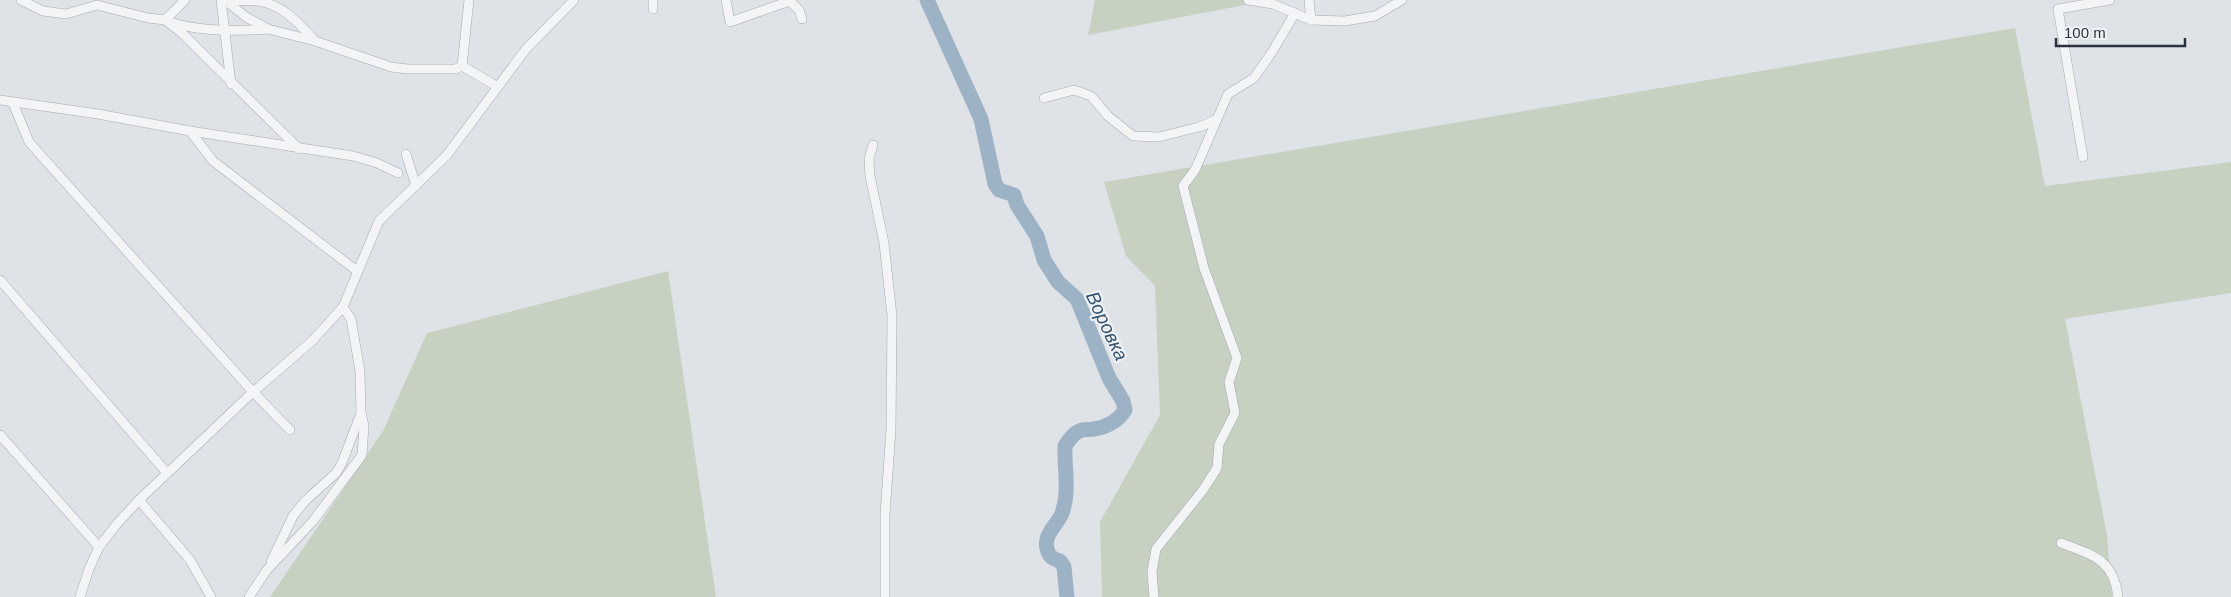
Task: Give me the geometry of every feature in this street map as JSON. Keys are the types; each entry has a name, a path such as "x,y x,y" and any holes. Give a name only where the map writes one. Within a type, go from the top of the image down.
{"street":[{"path":"21,0 43,11 66,14 84,4 131,12 148,18 165,20 194,28 224,30 268,29"},
{"path":"119,0 131,12"},
{"path":"165,20 185,0"},
{"path":"221,0 231,84"},
{"path":"225,0 246,17 268,29 315,41 391,67 455,69 462,66"},
{"path":"234,0 258,1 270,4 302,26 315,41"},
{"path":"462,66 470,0"},
{"path":"80,597 89,569 99,547 139,500 253,392 312,341 343,307 379,221 447,155 526,49 574,0"},
{"path":"726,0 730,22 790,1 799,10 802,19"},
{"path":"1248,0 1273,4 1311,20 1345,21 1375,16 1402,0"},
{"path":"1308,0 1311,20"},
{"path":"2083,157 2058,9 2110,0"},
{"path":"1154,597 1152,572 1156,549 1203,490 1216,468 1219,444 1235,413 1228,382 1237,358 1204,268 1184,186 1195,170 1228,94 1254,78 1295,13"},
{"path":"165,20 182,33 231,84 299,149"},
{"path":"462,66 498,87"},
{"path":"1044,98 1074,90 1091,96 1108,116 1133,136 1159,137 1216,120"},
{"path":"0,100 98,114 299,149 353,156 377,163 398,173"},
{"path":"13,103 29,142 253,392 290,430"},
{"path":"190,131 213,161 357,272"},
{"path":"873,145 869,160 870,176 884,242 892,316 891,430 885,514 885,597"},
{"path":"406,154 416,186"},
{"path":"0,280 167,474"},
{"path":"266,571 308,527 362,455 364,426 361,413 360,371 351,319 343,307"},
{"path":"326,504 336,473 350,445 361,413"},
{"path":"0,435 99,547"},
{"path":"249,597 266,571 293,516 305,501 336,473"},
{"path":"139,500 190,560 210,597"},
{"path":"2061,543 2097,557 2114,575 2118,597"}],"green space":[{"path":"1095,0 1271,0 1088,35"},
{"path":"2015,28 2045,186 2231,162 2231,293 2065,319 2107,535 2112,597 1102,597 1100,522 1160,415 1155,286 1126,256 1104,182"},
{"path":"668,271 716,597 270,597 383,431 427,333"}],"waterway":[{"name":"Воровка","path":"927,0 981,119 995,184 999,190 1014,195 1017,205 1037,236 1044,260 1058,282 1077,299 1109,378 1123,401 1125,410 1116,420 1103,427 1077,432 1065,446 1066,497 1062,513 1048,535 1046,546 1050,556 1060,561 1064,567 1067,597"}]}
